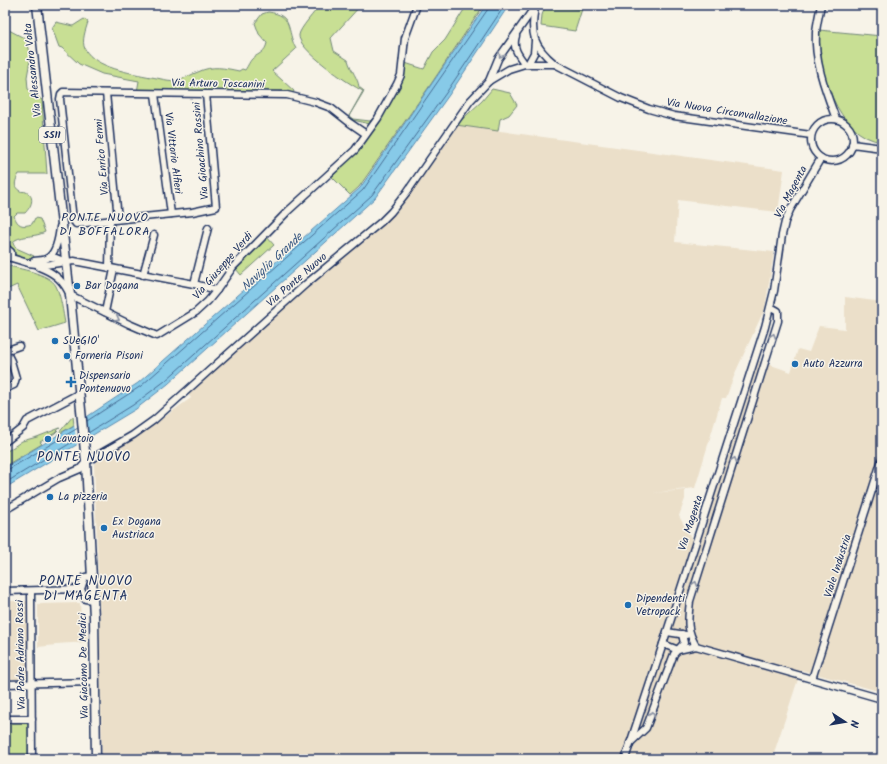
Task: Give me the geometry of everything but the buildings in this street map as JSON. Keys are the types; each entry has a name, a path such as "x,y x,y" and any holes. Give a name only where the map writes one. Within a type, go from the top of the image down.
{"main road":[{"name":"Via Alessandro Volta","path":"37,5 70,294"},
{"name":"SS11","path":"70,294 80,393"},
{"name":"Via Giacomo De Medici","path":"80,393 86,453 93,576 96,759"}],"street":[{"name":"Via Giuseppe Verdi","path":"70,294 155,336 159,336 196,312 217,290 233,267 288,211 355,150 378,118 401,76 405,38 417,5"},
{"path":"821,5 816,33 817,51 826,94 836,119"},
{"name":"Via Ponte Nuovo","path":"489,81 498,59 536,6"},
{"name":"Via Ponte Nuovo","path":"526,64 534,53 535,47 532,22 536,6"},
{"name":"Via Ponte Nuovo","path":"518,30 514,40 515,50 526,64"},
{"path":"534,38 541,50 555,64"},
{"name":"Via Ponte Nuovo","path":"5,510 59,478 80,468 86,462 133,435 154,420 306,284 387,217 407,192 470,102 489,81 508,69 526,64 555,64"},
{"name":"Via Nuova Circonvallazione","path":"555,64 621,98 674,116 811,135"},
{"name":"Via Arturo Toscanini","path":"66,155 60,99 61,94 67,91 155,94 287,95 315,102 331,108 366,134"},
{"name":"Via Enrico Fermi","path":"106,93 118,219"},
{"name":"Via Vittorio Alfieri","path":"155,94 171,214"},
{"name":"Via Gioachino Rossini","path":"171,214 192,212 216,207 206,94"},
{"path":"830,119 836,119 842,122 851,131 852,144 850,150 840,159 834,161 821,158 816,154 812,148 811,135 818,124 830,119"},
{"path":"852,144 882,148"},
{"path":"54,157 66,155 73,220 76,224 171,214"},
{"name":"Via Magenta","path":"625,759 771,307 785,222 790,210 821,158"},
{"path":"50,257 57,243 61,215"},
{"path":"105,312 111,269 110,220"},
{"path":"194,284 208,228"},
{"path":"144,275 154,235"},
{"path":"5,248 11,252 8,257 50,271 65,285 70,294"},
{"path":"28,263 50,257 66,262"},
{"path":"28,263 45,265 74,261 194,284 217,290"},
{"name":"Via Magenta","path":"690,636 688,620 690,601 778,321 778,311 771,307"},
{"path":"5,389 14,385 16,378 11,361 5,351 19,346"},
{"path":"5,442 23,428 28,421 80,393"},
{"name":"Viale Industria","path":"812,679 882,459"},
{"path":"93,576 85,578 81,589 85,599 93,600"},
{"path":"5,591 81,589"},
{"name":"Via Padre Adriano Rossi","path":"30,591 32,759"},
{"path":"667,632 690,636 696,646"},
{"path":"629,744 646,728 674,654 684,643 682,634"},
{"path":"663,644 678,650 696,646 882,698"},
{"path":"5,684 95,682"},
{"path":"5,719 32,719"}],"shaded area":[{"path":"456,125 784,170 778,212 678,200 675,242 774,252 765,308 736,371 726,398 722,398 695,488 653,493 685,490 685,499 679,516 692,540 621,759 102,759 99,595 94,464 191,398 188,394 223,362 311,283 390,217"},
{"path":"845,297 882,302 882,692 801,670 772,759 630,759 759,361 791,372 798,349 809,352 819,326 845,329"},
{"path":"5,601 28,601 29,679 5,679"},
{"path":"80,603 81,619 86,619 87,642 38,647 38,604"}],"green space":[{"path":"320,5 361,5 331,38 334,51 348,60 359,87 364,91 349,116 363,91 347,82 325,66 306,49 299,35 305,24"},
{"path":"467,5 484,5 359,187 350,195 332,177 344,165 374,125 353,120 349,116 353,119 370,121 378,113 395,83 398,72 401,42 408,21 405,63 424,69 433,52 445,40"},
{"path":"546,5 582,9 575,31 541,26 542,15"},
{"path":"268,12 282,16 286,20 296,49 272,71 294,91 293,93 284,91 137,92 139,81 102,74 79,64 59,47 52,28 56,22 73,26 84,19 88,22 84,35 84,46 90,55 97,61 114,69 172,81 183,79 208,68 224,68 239,71 242,69 245,70 252,59 262,52 266,46 267,43 259,34 255,23 262,14"},
{"path":"5,28 26,39 31,55 27,77 28,89 42,100 47,174 19,174 15,183 18,189 29,194 32,202 25,213 17,213 14,216 21,225 32,224 35,218 40,219 45,232 38,235 19,238 15,240 13,244 16,248 34,256 32,259 17,255 5,245"},
{"path":"819,30 882,36 882,142 866,137 853,127 842,114 833,98 826,81 822,63"},
{"path":"492,89 510,93 517,105 509,115 500,119 498,131 456,125 482,101"},
{"path":"266,236 274,245 241,275 236,269 246,255"},
{"path":"5,265 33,272 47,278 52,282 56,286 62,304 65,323 39,331 17,285 6,290"},
{"path":"73,416 74,425 57,435"},
{"path":"60,428 55,433 40,442 42,444 5,466 5,450 9,450 22,441"},
{"path":"5,723 28,723 28,759 5,759"}],"water":[{"path":"486,5 509,5 449,95 375,198 168,384 136,409 5,488 5,467 73,426 138,383 360,188"}],"pier":[{"path":"77,421 79,445 77,446 74,423"}],"place":[{"name":"Bar Dogana","path":"77,286"},
{"name":"SUeGIO'","path":"55,341"},
{"name":"Forneria Pisoni","path":"67,356"},
{"name":"Auto Azzurra","path":"795,364"},
{"name":"Dispensario Pontenuovo","path":"71,382"},
{"name":"Lavatoio","path":"48,439"},
{"name":"La pizzeria","path":"50,497"},
{"name":"Ex Dogana Austriaca","path":"104,528"},
{"name":"Dipendenti Vetropack","path":"628,605"}],"district":[{"name":"PONTE NUOVO DI BOFFALORA","path":"105,224"},
{"name":"PONTE NUOVO","path":"84,457"},
{"name":"PONTE NUOVO DI MAGENTA","path":"86,588"}],"water label":[{"name":"Naviglio Grande","path":"272,262"}]}
